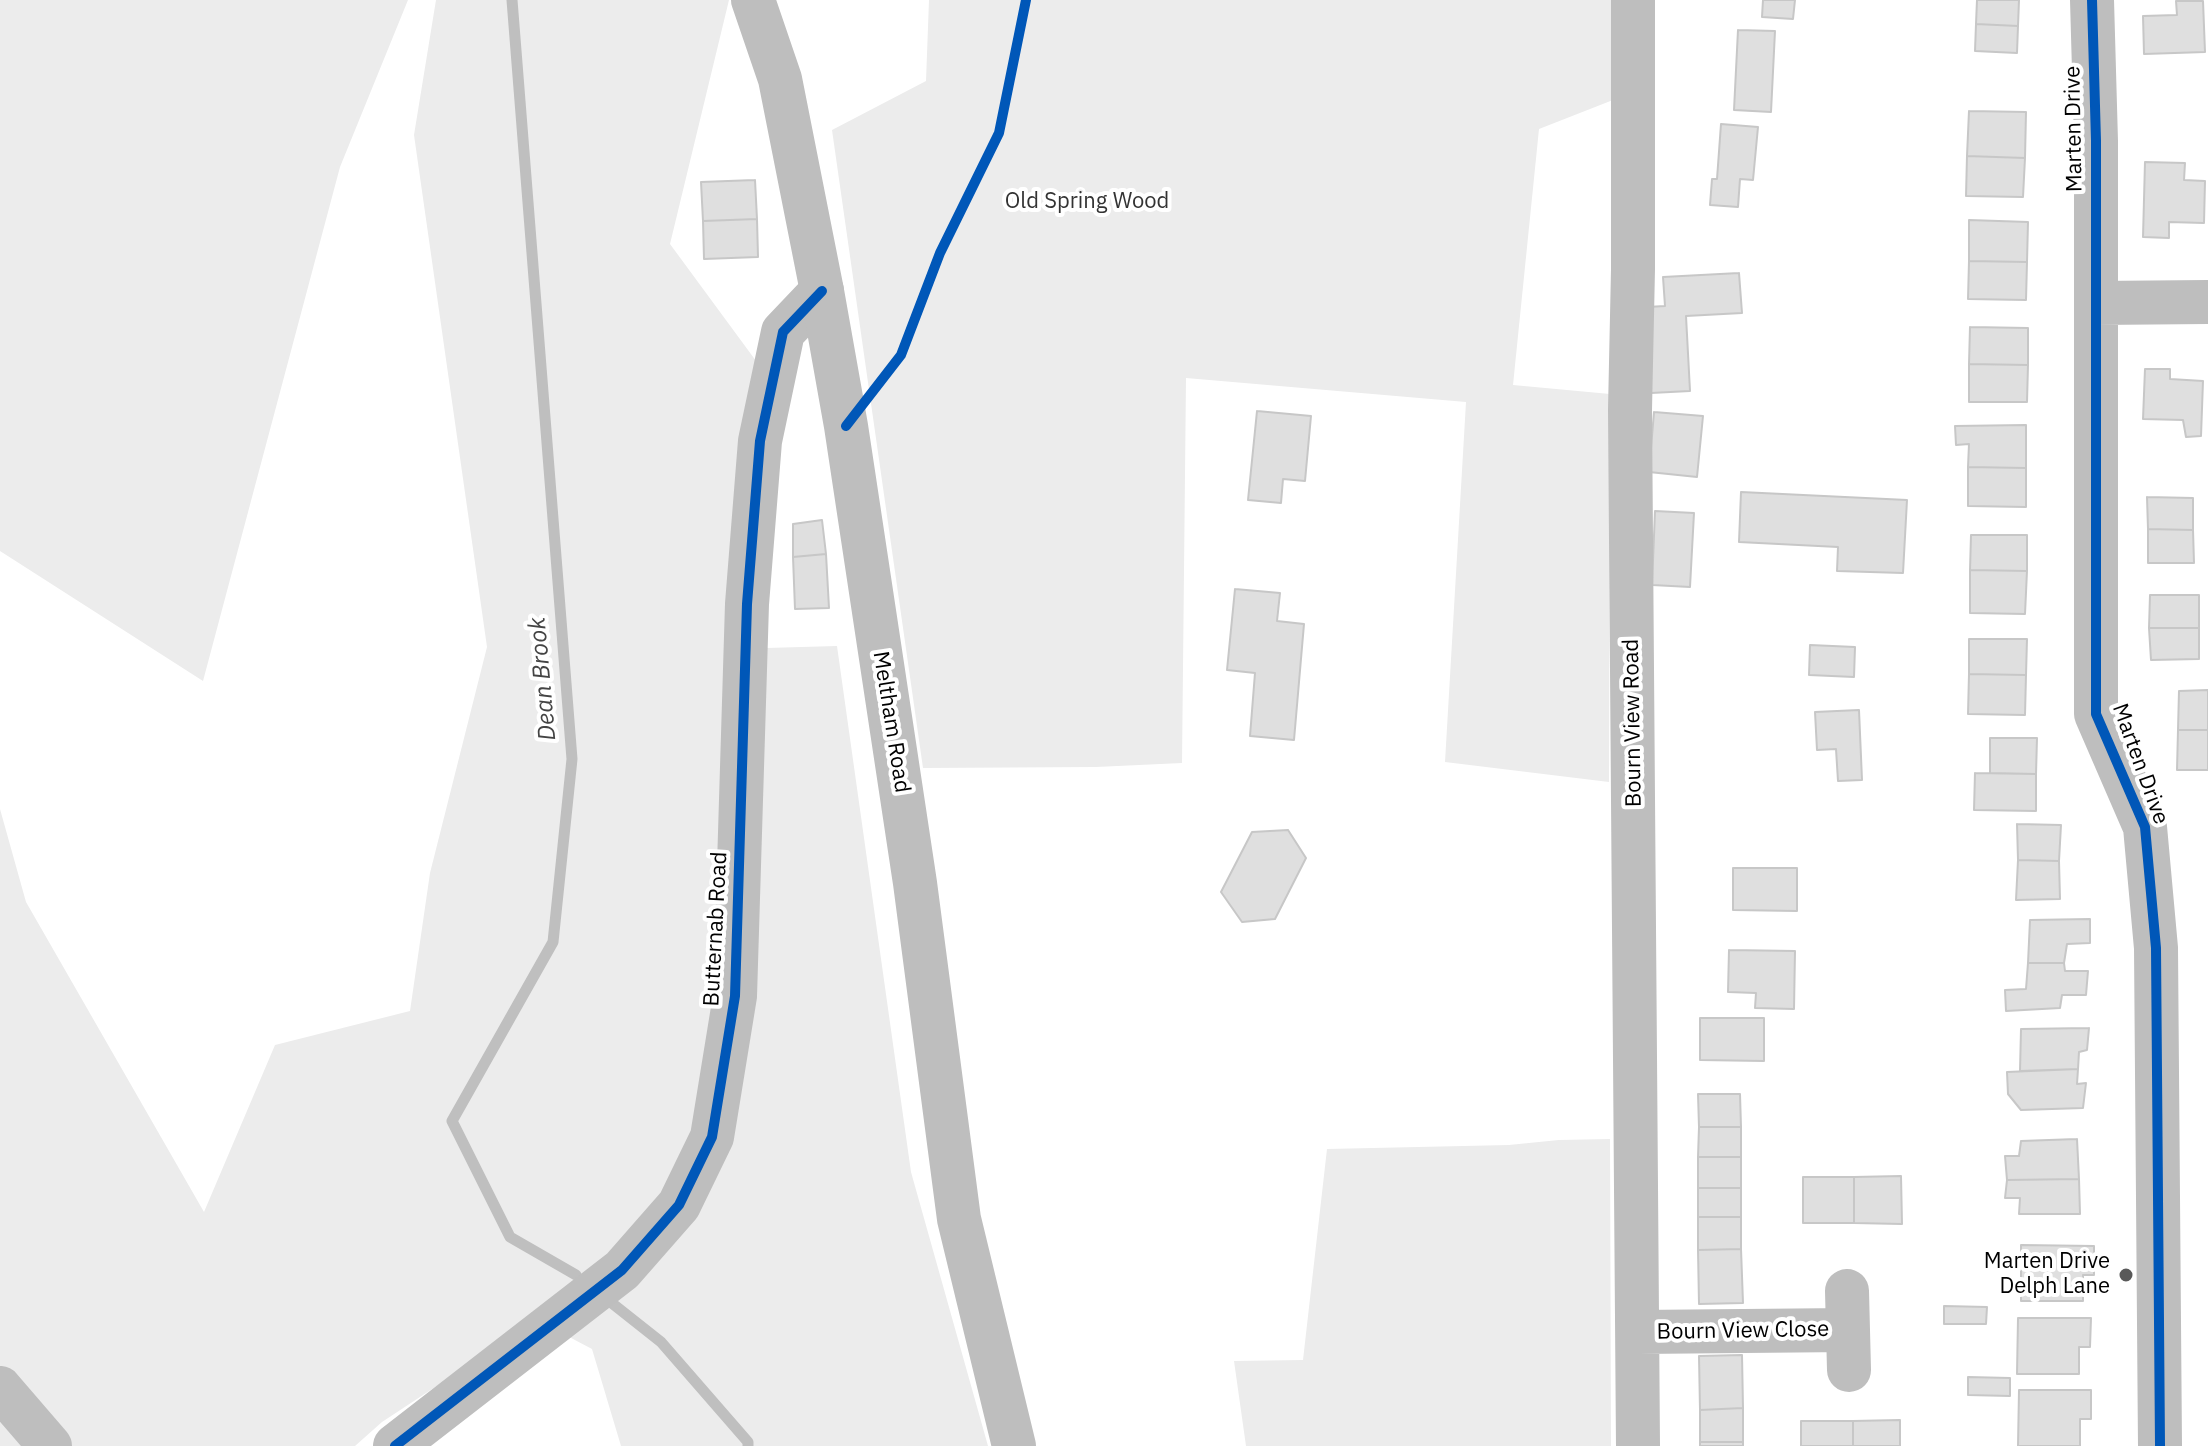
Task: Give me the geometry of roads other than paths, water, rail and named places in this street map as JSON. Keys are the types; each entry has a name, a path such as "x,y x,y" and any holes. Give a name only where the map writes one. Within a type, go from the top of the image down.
{"street":[{"name":"Meltham Road","path":"753,0 780,79 822,291 846,426 915,883 959,1219 1014,1446"},
{"name":"Bourn View Road","path":"1633,0 1630,410 1638,1446"},
{"name":"Marten Drive","path":"2092,0 2096,141 2096,714 2145,827 2156,948 2160,1446"},
{"name":"Butternab Road","path":"395,1446 622,1270 679,1205 712,1137 735,996 747,604 760,441 783,332 822,291"},
{"path":"2096,303 2208,302"},
{"name":"Bourn View Close","path":"1638,1332 1848,1330"},
{"path":"0,1388 50,1446"}],"waterway":[{"name":"Dean Brook","path":"512,0 572,759 553,942 452,1121 510,1237 576,1275"},
{"name":"Dean Brook","path":"613,1304 661,1342 748,1442 748,1446"}],"place":[{"name":"Marten Drive Delph Lane","path":"2126,1275"}],"park label":[{"name":"Old Spring Wood","path":"1087,202"}]}
